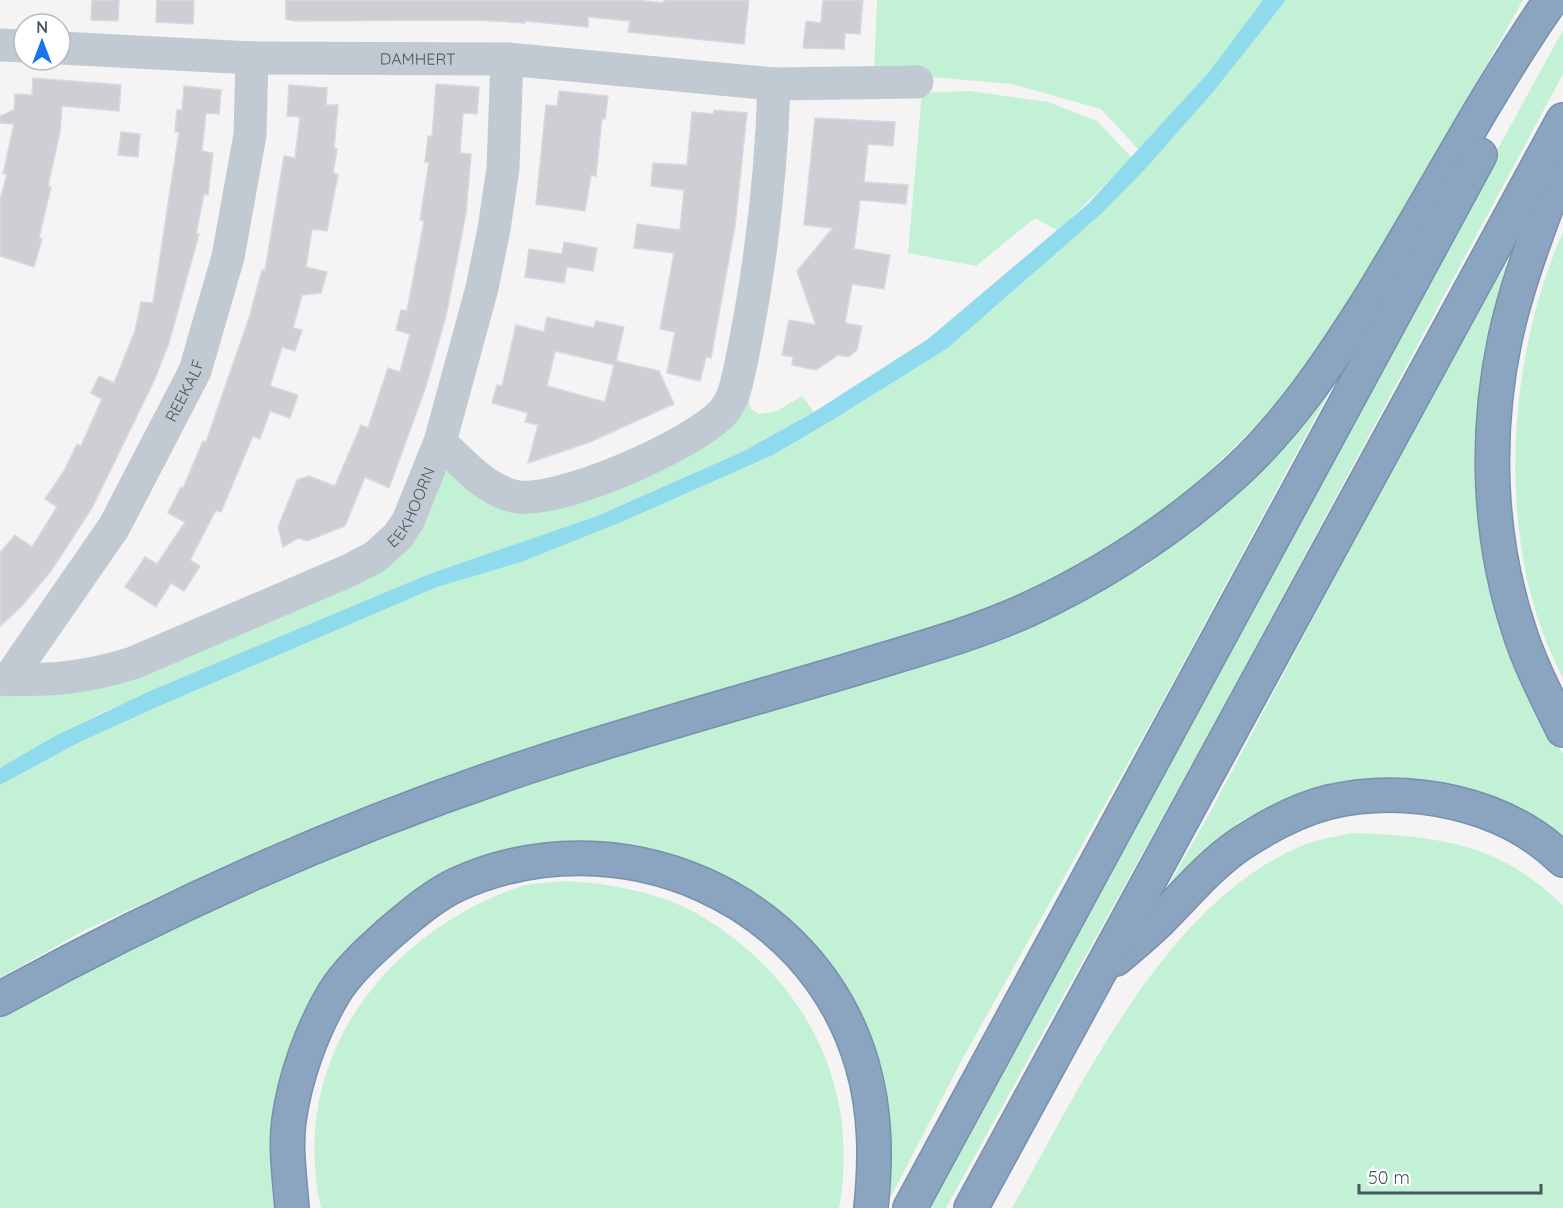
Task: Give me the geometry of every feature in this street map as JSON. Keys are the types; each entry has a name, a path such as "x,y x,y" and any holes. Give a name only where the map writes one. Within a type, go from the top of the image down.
{"highway":[{"path":"0,999 153,918 296,853 534,764 922,648 1025,611 1097,573 1164,532 1238,470 1297,406 1343,341 1392,263 1512,57 1551,0"},
{"path":"910,1208 1524,74 1557,0"},
{"path":"971,1208 1563,120"},
{"path":"1563,162 1525,268 1506,338 1497,391 1492,446 1493,500 1502,559 1518,630 1541,686 1563,730"},
{"path":"1097,977 1160,920 1201,876 1239,845 1281,820 1329,802 1368,797 1413,796 1461,804 1513,824 1563,860"},
{"path":"292,1208 289,1121 301,1068 330,1001 342,984 369,952 412,914 457,884 501,869 544,860 586,858 630,862 678,873 724,892 769,924 812,968 840,1012 861,1062 873,1115 875,1166 871,1208"}],"street":[{"name":"DAMHERT","path":"72,49 252,58 507,58 774,84 917,82"},
{"name":"REEKALF","path":"4,680 114,528 195,371 228,256 250,135 252,58"},
{"name":"EEKHOORN","path":"4,680 66,680 97,674 133,663 375,557 388,547 408,521 440,442 474,322 494,229 503,168 507,58"},
{"path":"440,442 494,489 515,496 538,498 582,486 677,444 699,432 724,410 734,392 739,373 765,233 772,159 774,84"}],"green space":[{"path":"877,0 1263,0 1214,72 1139,150 1101,109 1012,84 874,72"},
{"path":"1286,0 1523,0 1374,264 1275,407 1195,485 1130,536 1038,586 960,620 486,763 220,868 85,930 0,978 0,785 80,742 437,587 624,521 773,455 831,421 948,348 1023,283 1214,91"},
{"path":"1563,30 1563,74 1220,713 946,1208 917,1208"},
{"path":"969,91 1048,102 1097,121 1132,158 1058,231 1035,218 976,266 908,253 922,93"},
{"path":"1563,232 1563,678 1541,627 1526,573 1517,515 1515,456 1519,396 1529,339 1544,283"},
{"path":"1507,262 1483,395 1551,735 1563,754 1563,842 1531,817 1305,795 1268,808 1239,822 1166,890 1207,818 1406,444"},
{"path":"1338,376 1154,717 965,1054 885,1208 886,1157 785,924 540,846 334,979 282,1208 0,1208 0,1011 261,882 426,818 716,724 1031,626 1146,566 1227,501"},
{"path":"802,396 814,412 744,451 597,516 429,574 99,714 0,768 0,689 374,570 446,472 454,470 510,504 748,399 751,409 759,414 777,411"},
{"path":"1353,833 1413,837 1467,847 1516,868 1540,885 1563,906 1563,1208 1012,1208 1100,1052 1134,999 1172,949 1213,905 1259,869 1309,843"},
{"path":"566,881 600,884 653,895 686,908 738,942 770,971 797,1004 818,1040 833,1079 841,1120 844,1163 839,1208 321,1208 314,1154 319,1103 333,1055 356,1011 387,972 424,938 468,910 522,886"}],"water":[{"path":"1263,0 1286,0 1214,91 1146,168 1101,214 948,348 831,421 773,455 624,521 521,562 437,587 80,742 0,785 0,768 55,736 150,691 429,574 597,516 744,451 814,412 928,339 1088,204 1210,71"}],"building":[{"path":"92,0 119,0 118,21 91,20"},
{"path":"157,0 194,0 193,24 156,22"},
{"path":"286,0 634,0 664,3 664,0 749,0 744,44 628,32 630,21 588,17 588,27 525,21 525,23 474,20 294,21 286,19"},
{"path":"823,0 863,0 860,34 845,33 844,49 803,48 806,21 821,23"},
{"path":"33,78 121,85 119,111 62,106 60,132 48,186 51,187 39,238 42,239 34,267 0,256 0,200 7,174 3,174 14,124 0,123 0,116 14,110 15,94 32,95"},
{"path":"436,84 479,87 477,114 463,113 460,153 471,154 466,213 446,316 426,386 389,488 365,477 345,526 307,541 298,538 283,547 278,527 297,480 309,476 335,486 361,425 368,428 388,368 400,372 410,334 396,330 401,310 407,311 424,221 420,220 429,162 425,162 428,136 432,137"},
{"path":"289,85 327,88 326,105 338,105 334,148 337,149 333,173 338,174 327,231 312,229 306,267 327,272 321,293 302,295 293,328 302,330 295,351 282,347 270,386 298,395 290,418 270,411 260,439 253,436 221,512 216,510 190,560 200,566 184,591 171,583 156,607 125,587 145,557 157,564 185,522 168,513 181,487 183,488 203,441 206,442 250,315 262,270 265,271 284,156 295,158 300,117 287,116"},
{"path":"184,86 221,90 219,114 206,113 202,151 213,153 208,195 204,194 196,234 199,234 169,343 154,381 92,508 51,571 21,607 0,626 0,553 15,535 32,547 57,507 45,499 64,471 77,444 81,446 102,399 91,393 99,376 114,383 135,331 141,302 153,303 179,132 175,132 177,110 182,110"},
{"path":"559,91 608,96 605,119 602,118 596,176 591,175 585,211 536,204 546,105 557,106"},
{"path":"714,110 747,113 735,226 711,358 706,357 700,381 667,373 675,332 660,329 674,253 634,248 637,224 680,230 684,190 651,186 653,163 687,165 692,112 714,114"},
{"path":"815,118 895,122 893,146 868,144 864,182 908,185 906,204 860,200 854,249 890,255 884,289 852,284 845,323 862,326 857,350 848,357 838,355 816,370 792,365 793,357 782,355 789,320 816,325 797,271 833,228 804,225"},
{"path":"121,132 140,134 138,157 118,155"},
{"path":"564,242 597,248 593,271 567,267 564,283 525,277 529,249 562,254"},
{"path":"547,317 594,328 596,321 624,327 616,361 659,371 674,404 590,442 528,463 538,425 525,422 528,413 492,403 497,385 502,386 516,325 544,332","holes":["555,351 614,365 605,402 547,386"]}]}
